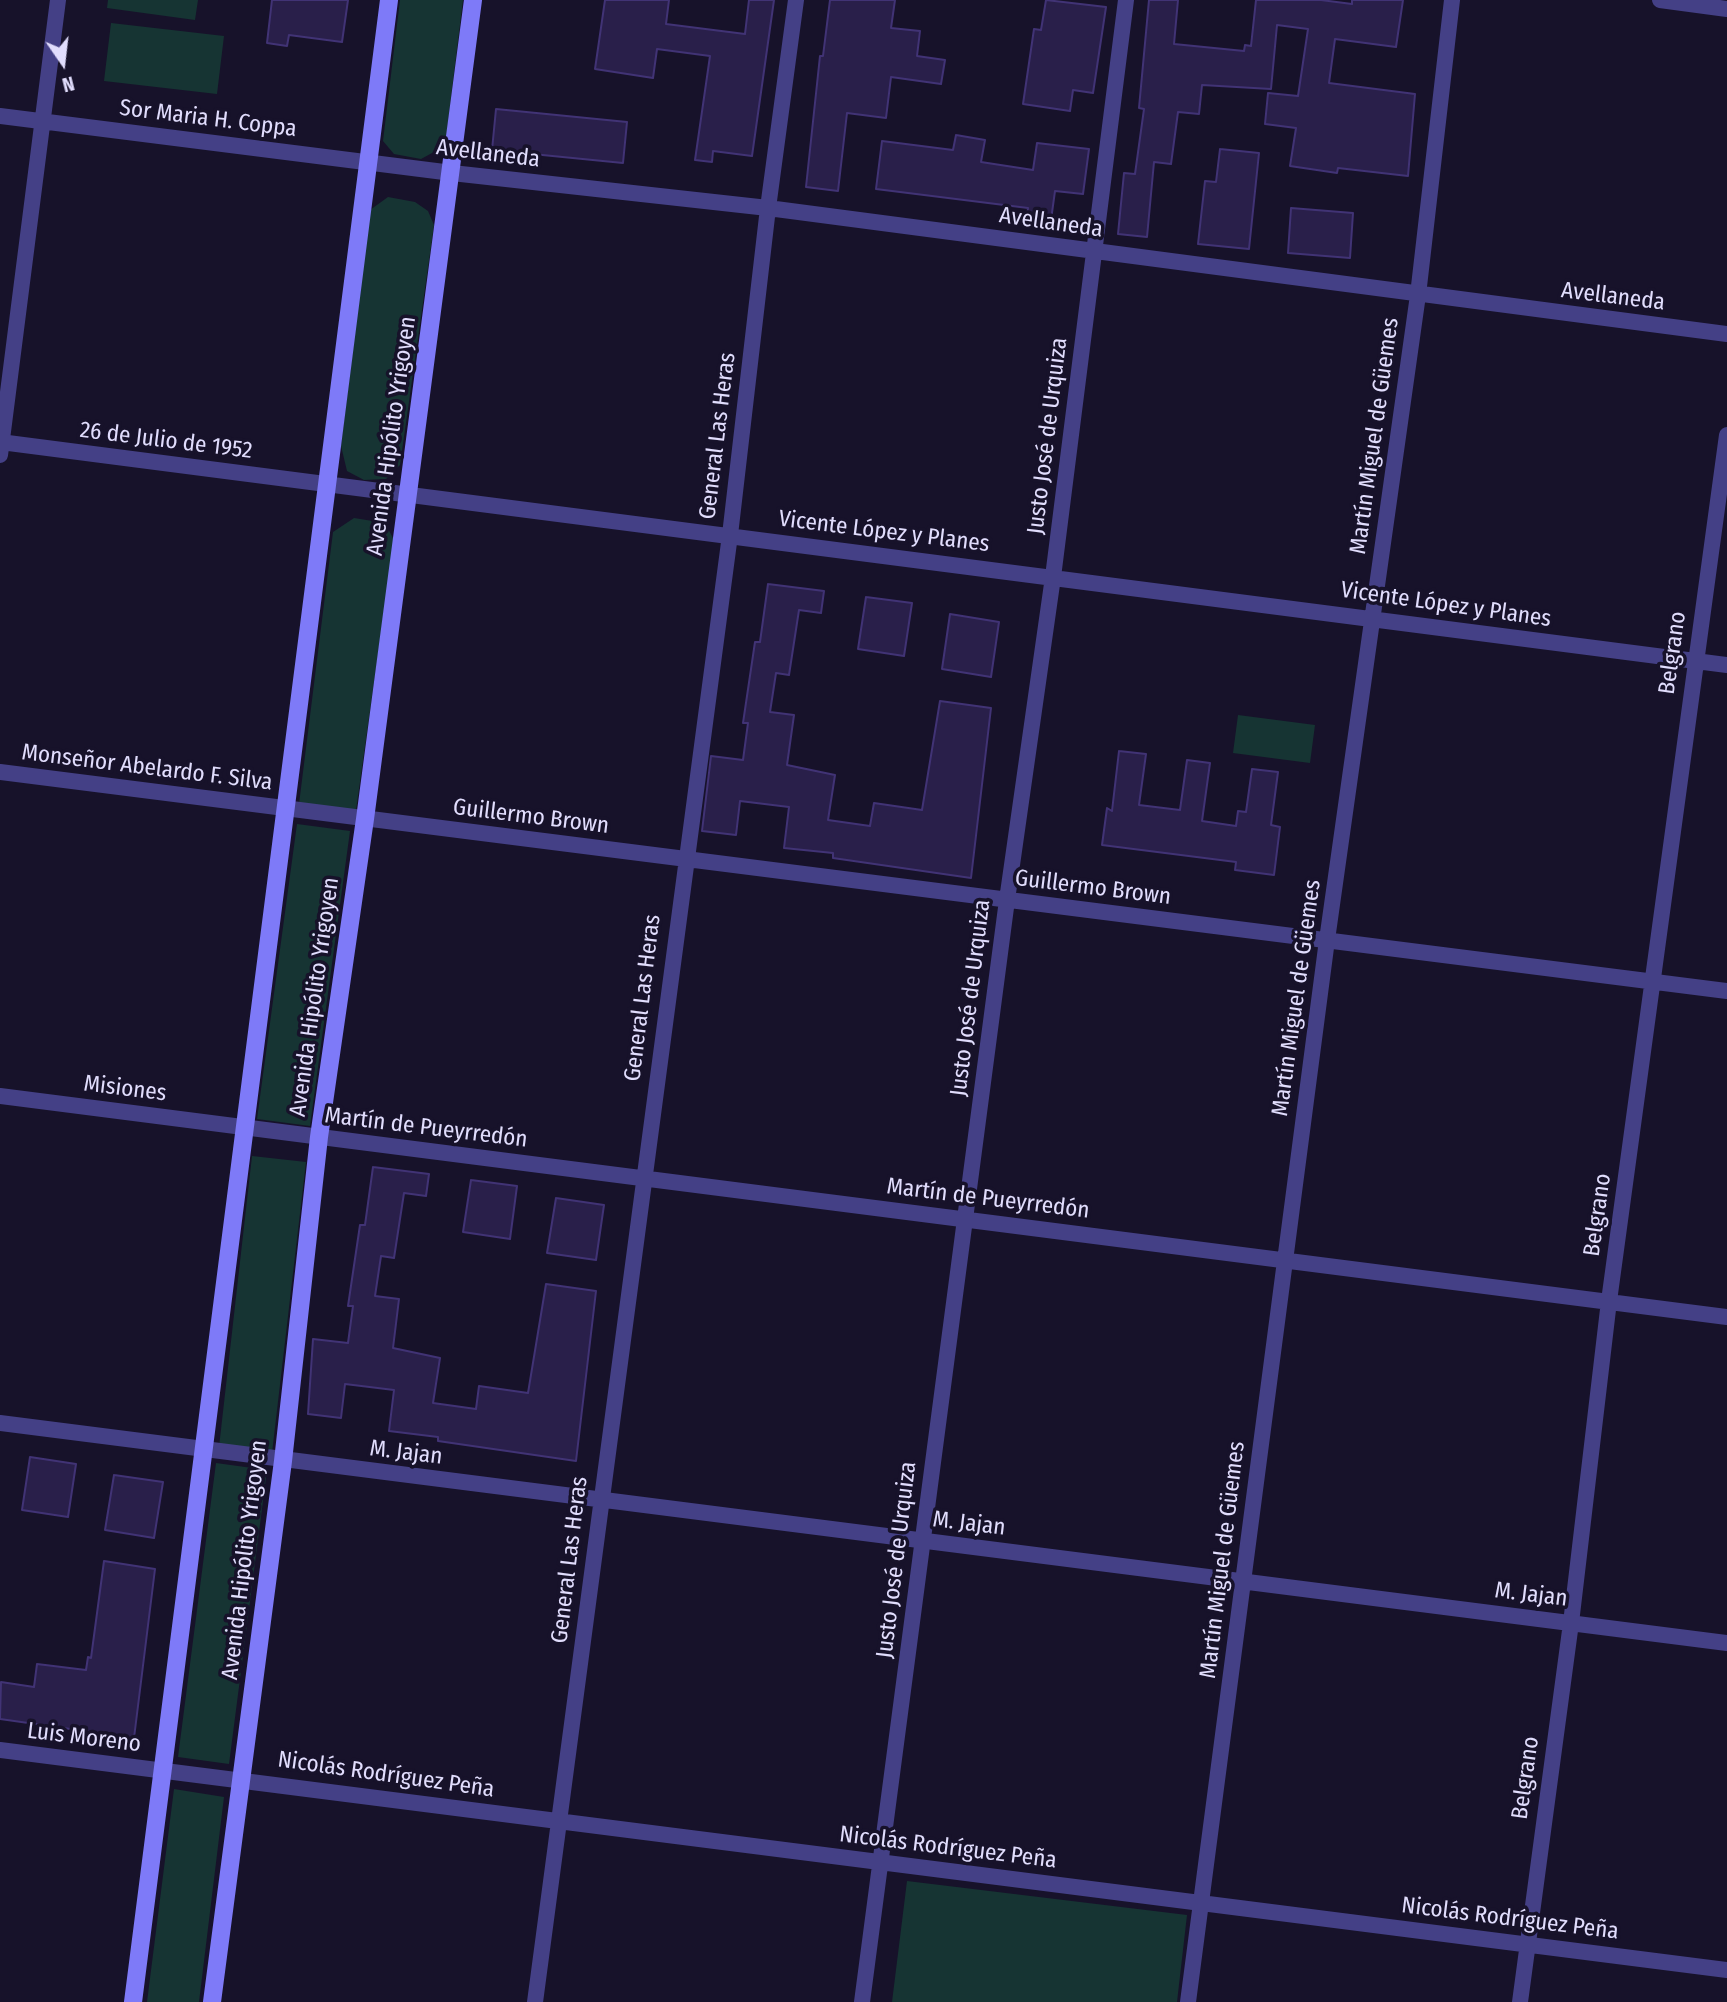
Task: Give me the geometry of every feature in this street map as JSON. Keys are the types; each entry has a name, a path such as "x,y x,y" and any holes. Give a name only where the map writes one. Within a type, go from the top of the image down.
{"main road":[{"path":"132,2002 205,1451 244,1127 288,809 389,0"},
{"name":"Avenida Hipólito Yrigoyen","path":"212,2002 283,1461 319,1137 409,495 473,0"}],"street":[{"path":"1,446 58,0"},
{"name":"General Las Heras","path":"535,2002 684,859 730,535 768,208 796,0"},
{"name":"Justo José de Urquiza","path":"862,2002 1007,900 1053,577 1126,0"},
{"name":"Martín Miguel de Güemes","path":"1188,2002 1327,940 1418,295 1452,0"},
{"path":"1660,0 1727,9"},
{"name":"Sor Maria H. Coppa","path":"0,116 369,162"},
{"name":"Avellaneda","path":"369,162 768,208 1727,334"},
{"name":"Belgrano","path":"1520,2002 1571,1623 1609,1301 1694,661 1727,435"},
{"name":"26 de Julio de 1952","path":"1,446 327,485"},
{"name":"Vicente López y Planes","path":"327,485 1727,665"},
{"name":"Monseñor Abelardo F. Silva","path":"0,772 288,809"},
{"name":"Guillermo Brown","path":"288,809 1727,991"},
{"name":"Misiones","path":"0,1096 244,1127"},
{"name":"Martín de Pueyrredón","path":"244,1127 1727,1317"},
{"name":"M. Jajan","path":"0,1423 1727,1643"},
{"name":"Luis Moreno","path":"0,1750 163,1771"},
{"name":"Nicolás Rodríguez Peña","path":"163,1771 241,1778 558,1822 1727,1970"}],"green space":[{"path":"108,0 198,0 195,20 107,8"},
{"path":"400,0 463,0 445,146 421,159 394,154 383,141"},
{"path":"111,23 224,36 217,94 104,81"},
{"path":"388,197 415,202 428,211 434,225 400,465 386,479 364,480 347,471 341,446 370,210"},
{"path":"354,518 385,523 394,540 356,810 299,804 333,532"},
{"path":"1238,715 1315,725 1310,763 1233,753"},
{"path":"297,824 350,831 310,1126 257,1119"},
{"path":"252,1156 306,1162 272,1453 219,1447"},
{"path":"216,1463 267,1470 229,1764 178,1757"},
{"path":"174,1789 224,1797 199,2002 147,2002"},
{"path":"907,1881 1187,1915 1177,2002 892,2002"}],"building":[{"path":"272,0 348,0 342,42 289,35 287,46 267,43"},
{"path":"605,0 669,0 666,24 745,34 749,0 774,0 752,156 713,151 712,162 695,160 710,56 657,49 653,78 595,69"},
{"path":"830,0 895,0 891,28 920,31 917,56 945,60 941,84 891,77 886,118 847,113 838,191 806,187 820,56 823,56"},
{"path":"1046,0 1106,7 1093,93 1073,90 1070,111 1023,104 1034,29 1041,30"},
{"path":"1149,0 1178,0 1174,44 1244,51 1245,45 1251,46 1256,0 1321,0 1352,4 1352,0 1403,0 1396,47 1335,39 1329,83 1415,94 1408,176 1338,168 1337,173 1290,166 1296,128 1265,124 1268,93 1298,96 1308,29 1277,25 1271,89 1202,85 1199,114 1178,112 1171,164 1154,162 1147,237 1118,234 1124,173 1135,174 1144,109 1139,108"},
{"path":"496,109 627,122 623,163 492,150"},
{"path":"956,135 985,140 981,162 1033,170 1037,143 1089,149 1083,194 1055,191 1051,220 1027,217 1028,208 876,189 882,141 953,150"},
{"path":"1220,149 1259,153 1249,249 1198,244 1205,181 1216,182"},
{"path":"1291,208 1353,213 1350,258 1288,253"},
{"path":"768,584 824,591 821,613 799,610 789,675 776,673 770,712 794,715 787,765 835,775 828,820 870,826 874,803 922,810 940,701 991,708 971,878 833,858 833,853 784,848 789,807 740,801 736,835 702,831 711,756 743,760 748,723 743,723 755,642 760,642"},
{"path":"866,597 912,603 904,656 858,649"},
{"path":"950,614 999,622 991,677 942,669"},
{"path":"1119,751 1146,754 1139,805 1180,810 1187,760 1210,763 1202,821 1236,826 1238,811 1246,812 1252,769 1278,772 1271,825 1280,827 1274,875 1235,870 1236,862 1102,845 1107,808 1112,811"},
{"path":"373,1167 429,1174 426,1196 404,1193 394,1258 381,1256 375,1296 399,1299 393,1348 440,1358 433,1403 476,1409 479,1386 528,1393 546,1284 596,1291 576,1461 438,1441 438,1437 389,1431 394,1390 345,1384 341,1418 308,1414 313,1339 348,1343 353,1306 348,1306 360,1225 365,1225"},
{"path":"471,1180 517,1186 510,1239 463,1232"},
{"path":"556,1198 604,1205 596,1260 547,1253"},
{"path":"30,1457 76,1464 68,1517 22,1510"},
{"path":"114,1475 163,1482 154,1538 105,1530"},
{"path":"104,1561 155,1569 134,1738 0,1719 1,1682 34,1687 37,1664 86,1670 88,1657 91,1658"}]}
